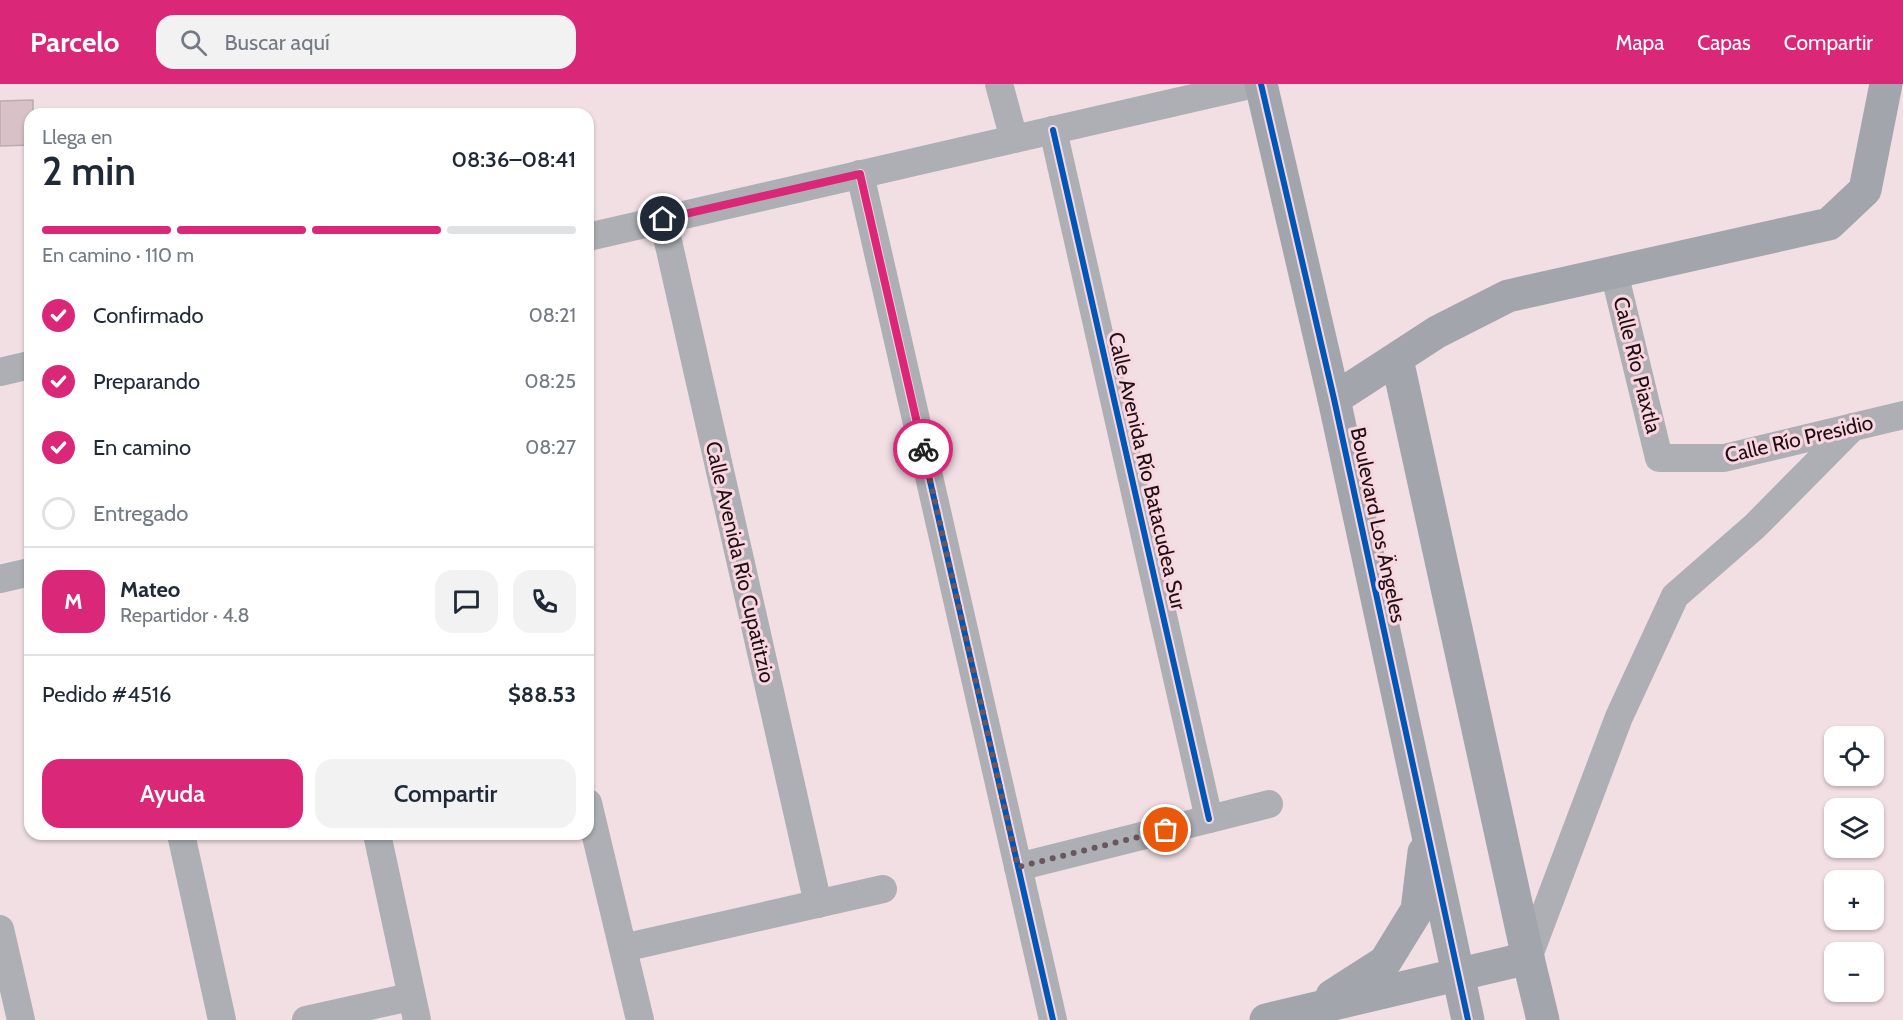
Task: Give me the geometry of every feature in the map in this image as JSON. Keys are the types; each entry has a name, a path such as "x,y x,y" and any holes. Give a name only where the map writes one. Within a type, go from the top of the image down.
{"street":[{"path":"999,84 1014,139"},
{"path":"594,236 1254,84"},
{"name":"Boulevard Los Ängeles","path":"1260,84 1334,399 1468,1020"},
{"path":"1334,399 1437,332 1509,296 1829,224 1865,190 1886,84"},
{"name":"Calle Avenida Río Batacudea Sur","path":"1053,130 1209,819"},
{"path":"860,174 1053,1020"},
{"name":"Calle Avenida Río Cupatitzio","path":"663,219 818,904"},
{"name":"Calle Río Piaxtla","path":"1614,272 1659,458"},
{"path":"1396,359 1542,1020"},
{"path":"0,372 24,366"},
{"name":"Calle Río Presidio","path":"1659,458 1724,458 1903,415"},
{"path":"1528,958 1619,717 1675,596 1755,526 1853,427"},
{"path":"0,579 24,573"},
{"path":"1018,867 1269,804"},
{"path":"594,828 640,1020"},
{"path":"1311,1009 1385,962 1417,910 1427,830"},
{"path":"182,840 222,1020"},
{"path":"306,1020 413,1009 378,840"},
{"path":"623,948 883,889"},
{"path":"0,929 21,1020"},
{"path":"1266,1020 1528,958"}],"building":[{"path":"33,100 33,108 24,108 24,145 0,146 0,101"}],"cycle path":[{"path":"1261,84 1334,399 1468,1020"},
{"path":"1053,130 1209,819"},
{"path":"860,174 1053,1020"}],"way so far":[{"path":"923,449 1018,867 1166,830"}],"route":[{"path":"663,219 860,174 923,449"}]}
